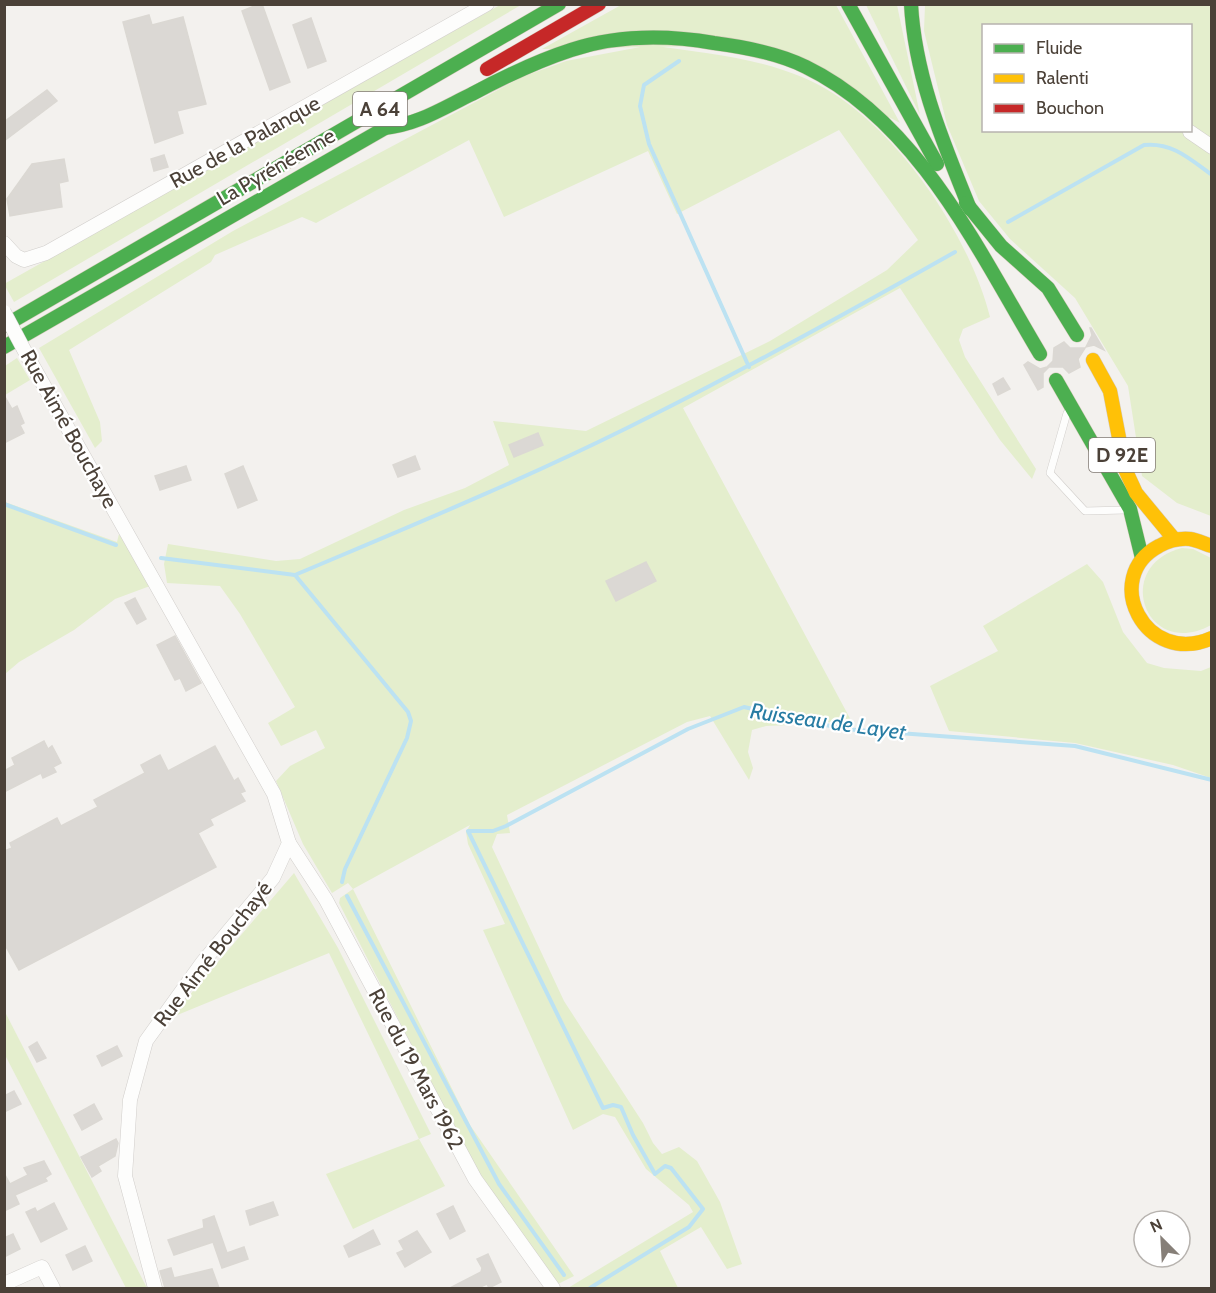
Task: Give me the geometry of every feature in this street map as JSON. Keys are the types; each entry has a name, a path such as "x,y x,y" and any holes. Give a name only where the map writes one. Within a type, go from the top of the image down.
{"main road":[{"name":"La Pyrénéenne","path":"4,326 559,4"},
{"name":"La Pyrénéenne","path":"4,347 599,4"},
{"path":"848,4 941,171 1001,246 1048,288 1077,334"},
{"path":"911,4 915,46 930,107 970,209"},
{"path":"384,128 405,127 517,71 603,41 637,37 699,40 756,50 812,70 855,98 894,132 920,161 955,211 1040,354"},
{"path":"941,171 955,211"},
{"name":"D 92E","path":"1093,360 1110,391 1125,469 1136,493 1174,539"},
{"name":"D 92E","path":"1056,380 1130,509 1142,558"},
{"path":"1212,546 1199,540 1174,539 1157,545 1142,558 1131,587 1131,606 1142,626 1163,642 1178,646 1194,645 1212,638"}],"street":[{"name":"Rue de la Palanque","path":"4,243 16,256 24,260 46,252 487,4"},
{"path":"1190,132 1212,147"},
{"name":"Rue Aimé Bouchaye","path":"4,312 274,794 289,843"},
{"name":"Rue Aimé Bouchayé","path":"155,1288 125,1176 130,1100 146,1041 202,963 273,878 289,843"},
{"name":"Rue du 19 Mars 1962","path":"289,843 326,900 475,1179 553,1288"},
{"path":"4,1284 42,1267 53,1288"}],"lane":[{"path":"1070,402 1050,473 1085,511 1130,509"}],"green space":[{"path":"500,5 521,5 14,302 4,284"},
{"path":"621,5 836,5 900,123 754,45 542,49"},
{"path":"866,5 897,5 920,115"},
{"path":"925,5 1211,5 1211,516 1177,503 1142,476 1128,386 1075,298 1010,239 979,201 947,125 924,31"},
{"path":"651,45 728,56 766,65 802,77 834,94 865,117 893,145 944,212 963,248 979,283 990,317 963,329 959,340 965,357 1036,469 1032,479 1000,440 900,288 683,408 853,724 803,720 790,725 766,726 752,730 748,752 753,768 749,780 710,716 687,722 507,815 510,833 497,834 492,847 564,1001 662,1154 679,1147 697,1161 720,1202 742,1264 727,1269 701,1227 660,1251 678,1288 568,1288 693,1212 689,1205 646,1169 615,1117 603,1114 573,1130 483,930 505,924 468,844 466,832 470,825 353,889 348,883 332,893 303,844 276,781 290,766 325,748 316,730 281,746 268,723 295,707 240,614 220,586 167,583 164,564 168,544 276,561 300,559 404,510 465,488 509,465 493,421 586,431 770,341 887,270 918,240 839,130 677,214 648,151 504,217 469,140 316,223 302,217 215,255 211,262 69,350 100,422 102,441 95,448 39,348 233,231 522,77 566,61"},
{"path":"17,358 30,380 5,395 5,366"},
{"path":"5,502 117,542 119,534 150,586 115,599 74,630 19,662 5,674"},
{"path":"1182,548 1193,549 1211,558 1211,625 1188,633 1169,631 1155,621 1146,607 1143,590 1147,573 1160,558"},
{"path":"1087,564 1103,582 1123,632 1147,663 1164,668 1201,671 1211,667 1211,778 1173,765 1075,743 949,731 930,686 998,651 983,626"},
{"path":"294,873 338,948 431,1134 419,1139 329,953 170,1018"},
{"path":"353,889 470,1125 574,1276 556,1285 478,1175 339,903 340,898"},
{"path":"4,1010 147,1288 126,1288 5,1055"},
{"path":"419,1139 445,1186 353,1229 326,1174"}],"building":[{"path":"262,4 290,82 270,90 242,11"},
{"path":"149,15 152,25 183,17 206,104 177,111 183,133 155,143 123,22"},
{"path":"311,18 326,61 308,68 293,25"},
{"path":"47,90 57,101 4,141 4,122"},
{"path":"164,155 168,167 154,171 151,159"},
{"path":"64,159 68,181 59,183 62,207 10,216 7,199 32,164"},
{"path":"1090,328 1104,350 1094,345 1086,347 1092,335"},
{"path":"1064,342 1070,348 1085,348 1078,359 1080,367 1069,373 1063,367 1049,367 1043,373 1043,387 1038,390 1024,365 1028,362 1040,369 1047,367 1053,361 1054,348"},
{"path":"1003,378 1010,389 998,395 993,384"},
{"path":"4,395 12,409 17,406 24,423 20,425 24,433 4,443"},
{"path":"538,433 543,445 514,457 509,445"},
{"path":"415,456 420,469 398,477 393,465"},
{"path":"186,466 191,480 160,490 155,476"},
{"path":"243,466 257,500 238,508 225,474"},
{"path":"646,562 656,581 616,601 606,581"},
{"path":"135,598 146,619 137,624 125,603"},
{"path":"175,636 201,683 186,691 180,678 175,680 157,645"},
{"path":"44,741 48,749 52,746 61,763 53,767 56,772 43,778 41,773 4,792 4,771 15,765 12,758"},
{"path":"215,746 234,781 238,778 245,791 240,793 245,801 210,819 213,825 198,833 216,867 19,970 4,943 4,851 12,848 10,843 57,818 61,826 98,807 94,800 145,773 141,765 160,755 168,771"},
{"path":"37,1042 46,1058 37,1062 29,1047"},
{"path":"117,1046 122,1056 102,1066 97,1056"},
{"path":"14,1091 21,1104 4,1112 4,1096"},
{"path":"94,1104 102,1119 82,1130 74,1115"},
{"path":"116,1139 118,1143 115,1156 98,1166 101,1171 92,1177 81,1157"},
{"path":"44,1161 51,1174 45,1178 47,1181 15,1195 19,1204 4,1211 4,1173 10,1184 28,1175 24,1168"},
{"path":"273,1202 278,1215 250,1225 246,1211"},
{"path":"54,1203 67,1229 41,1242 26,1212 35,1208 37,1212"},
{"path":"453,1206 465,1231 450,1239 437,1214"},
{"path":"214,1216 227,1253 244,1247 248,1259 222,1268 213,1242 174,1255 168,1240 204,1228 203,1220"},
{"path":"373,1230 380,1244 349,1257 344,1246"},
{"path":"417,1231 431,1252 405,1267 397,1253 404,1250 399,1241"},
{"path":"13,1234 20,1249 4,1257 4,1238"},
{"path":"85,1246 92,1261 73,1270 66,1255"},
{"path":"488,1254 501,1282 489,1288 487,1284 478,1288 450,1288 481,1272 482,1268 477,1259"},
{"path":"171,1268 174,1278 212,1269 219,1288 165,1288 160,1271"}],"waterway":[{"path":"679,61 644,85 640,106 649,144 749,367"},
{"path":"1008,222 1144,145 1172,149 1212,175"},
{"path":"295,575 503,486 627,428 710,386 955,252"},
{"name":"Ruisseau de Layet","path":"4,504 116,545"},
{"name":"Ruisseau de Layet","path":"161,558 295,575"},
{"path":"295,575 408,712 411,721 407,738 345,869 342,882"},
{"name":"Ruisseau de Layet","path":"590,1288 689,1227 703,1209 671,1168 665,1166 655,1174 633,1135 621,1107 613,1105 603,1108 468,831 493,831 506,826 688,729 744,707 844,729 1075,746 1212,780"},
{"path":"347,896 499,1184 564,1275"}],"traffic: fast":[{"path":"4,326 559,4"},
{"path":"848,4 937,164"},
{"path":"911,4 924,83 970,209"},
{"path":"384,128 430,115 546,59 606,41 642,38 696,40 738,46 784,58 806,67 846,91 882,121 914,155 969,233 1040,354"},
{"path":"4,347 399,120"},
{"path":"966,203 1001,246 1048,288 1077,335"},
{"path":"1056,380 1130,509 1142,558"}],"traffic: slow":[{"path":"1093,360 1110,391 1125,469 1136,493 1174,539"},
{"path":"1212,546 1186,539 1174,540 1159,546 1142,560 1133,578 1132,597 1138,615 1150,630 1167,641 1188,644 1212,638"}],"traffic: jam":[{"path":"487,69 599,4"}]}
